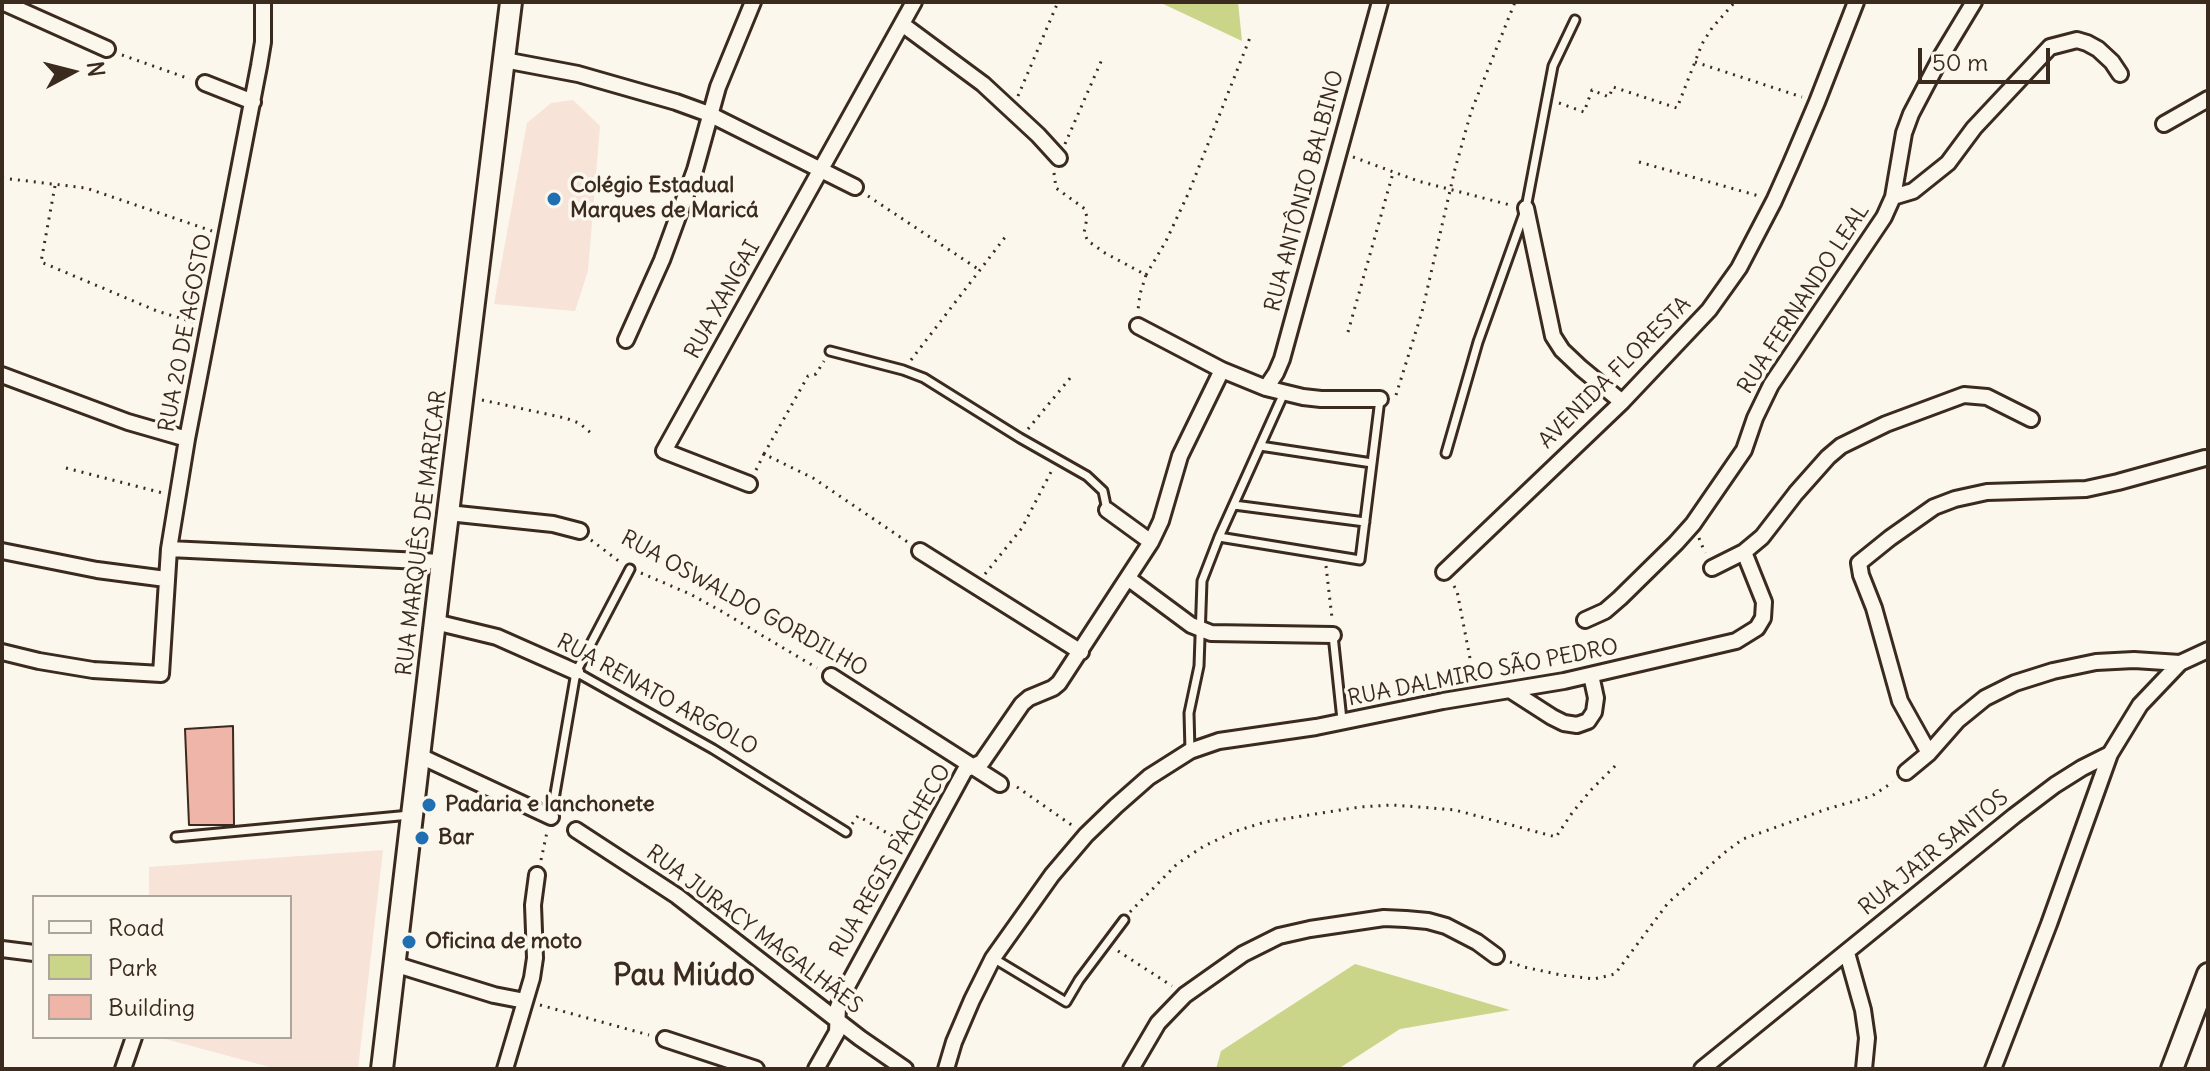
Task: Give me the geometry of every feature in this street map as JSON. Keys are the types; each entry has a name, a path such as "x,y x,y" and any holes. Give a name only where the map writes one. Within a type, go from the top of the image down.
{"main road":[{"name":"RUA MARQUÊS DE MARICAR","path":"382,1069 511,2"},
{"path":"2172,1069 2208,974"}],"street":[{"path":"2,2 107,49"},
{"name":"RUA 20 DE AGOSTO","path":"2,652 93,670 161,674 169,549 187,439 253,102 263,42 263,2"},
{"path":"626,340 662,260 689,185 709,114 753,2"},
{"name":"RUA XANGAI","path":"749,484 664,451 914,2"},
{"name":"RUA ANTÔNIO BALBINO","path":"1266,388 1282,359 1380,2"},
{"name":"AVENIDA FLORESTA","path":"1444,572 1622,402 1709,310 1739,268 1774,201 1856,2"},
{"name":"RUA FERNANDO LEAL","path":"1585,620 1605,611 1620,598 1693,524 1744,450 1763,398 1884,217 1893,197 1904,133 1911,114 1974,2"},
{"path":"902,24 983,84 1059,158"},
{"path":"1893,197 1913,191 1948,163 1974,128 2050,47 2077,40 2087,43 2112,62 2120,74"},
{"path":"504,60 578,74 676,102 709,114 855,187"},
{"path":"205,83 253,102"},
{"path":"2164,124 2208,99"},
{"path":"1526,208 1553,336 1562,350 1622,402"},
{"path":"1138,326 1222,370 1266,388 1321,399 1380,399"},
{"name":"RUA REGIS PACHECO","path":"816,1069 837,1032 838,1007 843,994 965,770 982,762 1022,704 1059,683 1151,542 1161,521 1180,456 1222,370"},
{"path":"2,375 128,422 187,439"},
{"path":"1712,568 1744,552 1762,537 1828,457 1855,438 1964,395 1987,397 2031,419"},
{"path":"1929,753 1900,701 1859,563 1934,507 1955,499 1987,492 2086,489 2205,458"},
{"path":"1107,510 1151,542"},
{"path":"448,513 553,524 580,531"},
{"path":"169,549 442,562"},
{"path":"2,551 97,570 166,579"},
{"path":"920,551 1081,652"},
{"name":"RUA DALMIRO SÃO PEDRO","path":"946,1069 972,1000 993,958 1052,875 1086,835 1149,777 1190,751 1234,738 1342,722 1591,675 1736,641 1757,628 1763,618 1764,602 1744,552"},
{"path":"1129,579 1199,629 1211,633 1333,635"},
{"name":"RUA RENATO ARGOLO","path":"435,622 497,637 576,672"},
{"path":"1906,772 1929,753 1958,720 1985,698 2015,683 2096,662 2134,660 2180,663 2208,650"},
{"name":"RUA JAIR SANTOS","path":"1702,1069 2014,816 2055,785 2110,754 2140,705 2180,663"},
{"path":"1510,690 1552,717 1577,725 1588,721 1594,712 1596,698 1591,675"},
{"name":"RUA OSWALDO GORDILHO","path":"831,676 1000,784"},
{"path":"1993,1069 2110,754"},
{"path":"420,756 551,817"},
{"name":"RUA JURACY MAGALHÃES","path":"576,830 677,896 860,1038 905,1069"},
{"path":"505,1069 532,978 535,958 533,905 537,875"},
{"path":"1131,1069 1158,1023 1185,995 1243,954 1279,936 1384,918 1428,921 1446,926 1496,956"},
{"path":"2,949 32,953"},
{"path":"1847,953 1863,1010 1867,1038 1864,1069"},
{"path":"394,964 494,995 525,1001"},
{"path":"123,1069 133,1039"},
{"path":"665,1039 756,1069"}],"lane":[{"path":"1446,453 1486,319 1526,208 1553,66 1575,20"},
{"path":"830,351 924,378 1096,483 1103,491 1107,510"},
{"path":"1190,751 1189,713 1199,666 1202,581 1284,393"},
{"path":"1219,537 1360,560 1380,399"},
{"path":"1260,446 1372,463"},
{"path":"1234,505 1365,522"},
{"path":"551,817 576,672 630,569"},
{"path":"1333,635 1342,722"},
{"name":"RUA RENATO ARGOLO","path":"576,672 713,749 846,832"},
{"path":"176,837 412,815"},
{"path":"993,958 1066,1002 1124,920"}],"path":[{"path":"1012,111 1058,2"},
{"path":"1380,399 1396,395 1422,312 1471,112 1515,2"},
{"path":"1546,99 1584,112 1592,90 1609,97 1613,87 1677,108 1694,61 1712,28 1735,2"},
{"path":"1138,326 1140,294 1146,275 1189,192 1251,35"},
{"path":"107,49 205,83"},
{"path":"1103,57 1059,158 1054,182 1058,189 1085,209 1084,233 1088,241 1146,275"},
{"path":"1694,61 1817,102"},
{"path":"1338,152 1450,190 1526,208"},
{"path":"1639,162 1774,201"},
{"path":"1348,332 1393,173"},
{"path":"2,178 86,188 227,236"},
{"path":"55,186 41,262 157,311 209,327"},
{"path":"855,187 981,271"},
{"path":"903,370 1006,236"},
{"path":"749,484 808,376 816,374 830,351"},
{"path":"1020,438 1071,377"},
{"path":"462,397 565,418 579,423 591,433"},
{"path":"764,454 813,478 920,551"},
{"path":"975,586 1022,528 1058,459"},
{"path":"66,468 177,497"},
{"path":"1693,524 1712,568"},
{"name":"RUA OSWALDO GORDILHO","path":"580,531 630,569 690,594 831,676"},
{"path":"1325,555 1333,635"},
{"path":"1444,572 1457,591 1477,695"},
{"path":"1124,920 1177,864 1214,841 1265,822 1392,805 1455,810 1556,837 1591,790 1619,762"},
{"path":"1496,956 1524,967 1561,975 1594,979 1615,974 1668,903 1743,839 1872,796 1906,772"},
{"path":"1000,784 1004,779 1086,835"},
{"path":"846,832 858,816 920,852"},
{"path":"537,875 551,817"},
{"path":"1105,943 1185,995"},
{"path":"525,1001 665,1039"}],"shaded area":[{"name":"Colégio Estadual Marques de Maricá","path":"573,100 600,126 588,271 575,311 494,304 527,123 551,103"},
{"path":"383,850 358,1069 277,1069 165,1039 292,1039 292,895 149,895 149,867"}],"green space":[{"path":"1159,2 1238,2 1242,41"},
{"path":"1355,964 1510,1010 1400,1029 1338,1069 1216,1069 1221,1051"}],"building":[{"path":"233,726 234,825 189,825 185,729"}],"place":[{"name":"Colégio Estadual Marques de Maricá","path":"554,199"},
{"name":"Padaria e lanchonete","path":"429,805"},
{"name":"Bar","path":"422,838"},
{"name":"Oficina de moto","path":"409,942"}],"district":[{"name":"Pau Miúdo","path":"684,976"}]}
